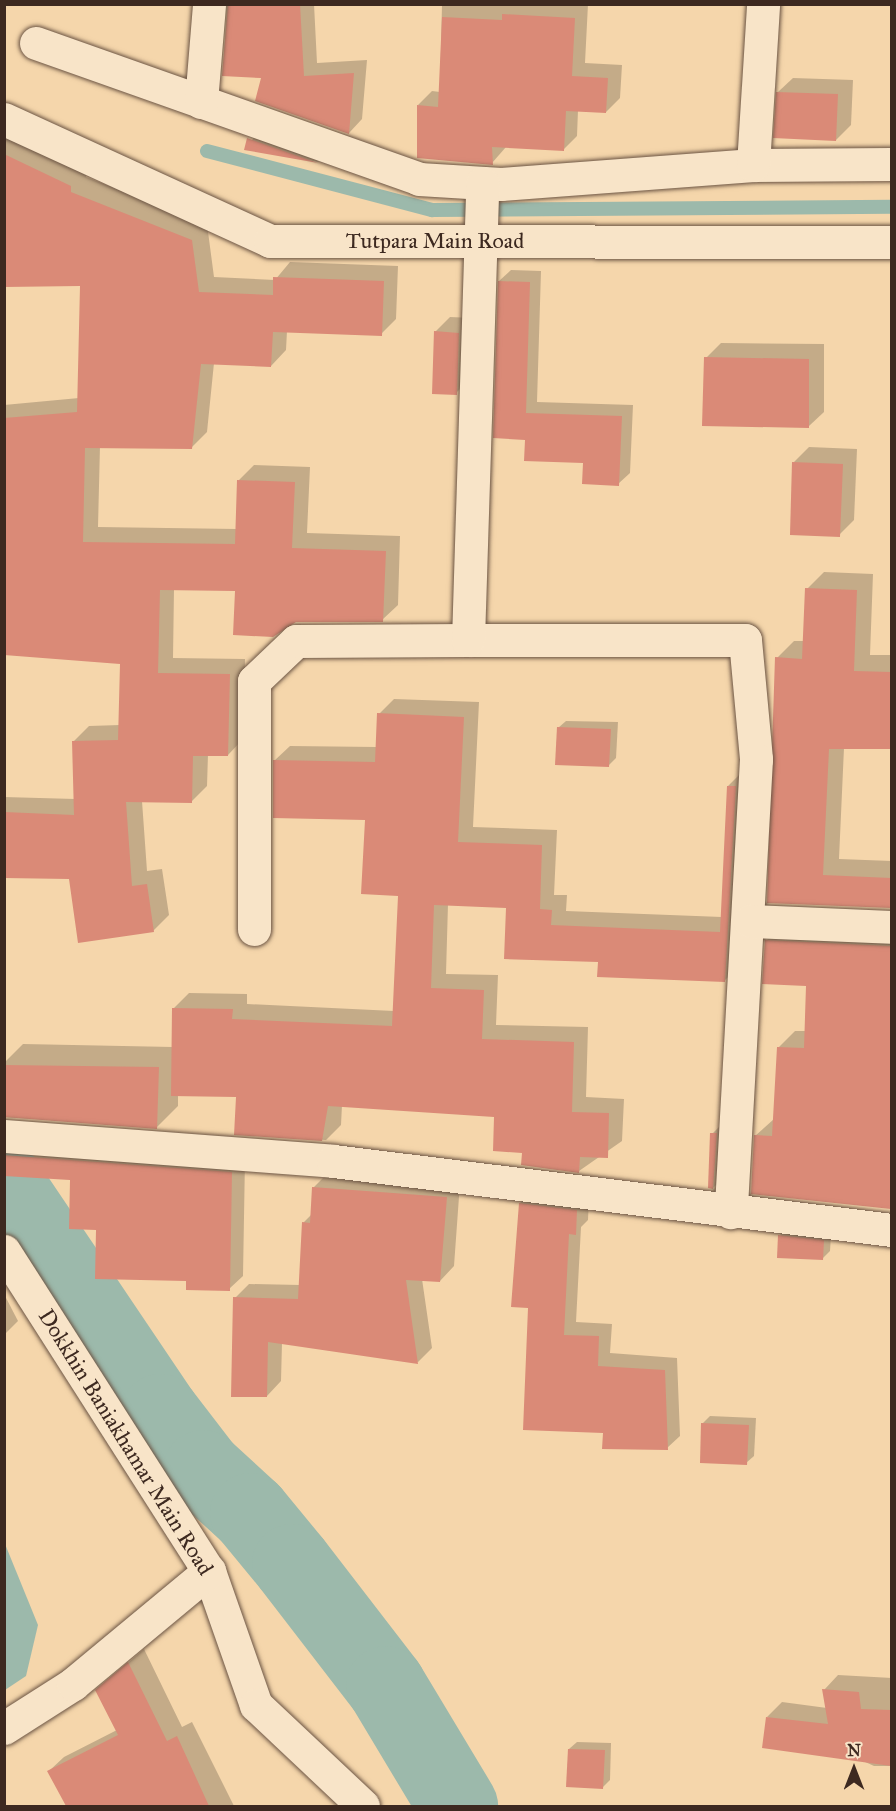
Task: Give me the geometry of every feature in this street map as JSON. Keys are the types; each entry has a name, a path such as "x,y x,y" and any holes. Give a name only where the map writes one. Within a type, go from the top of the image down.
{"street":[{"path":"201,102 209,4"},
{"path":"753,165 763,4"},
{"path":"36,43 419,179 482,183 753,165 891,164"},
{"name":"Tutpara Main Road","path":"4,119 270,241 891,242"},
{"path":"468,640 482,183"},
{"path":"254,929 254,681 296,641 745,640 756,759 750,921 731,1212"},
{"path":"750,921 891,927"},
{"path":"4,1136 333,1161 891,1230"},
{"name":"Dokkhin Baniakhamar Main Road","path":"4,1251 209,1571 256,1706 363,1806"},
{"path":"4,1728 73,1684 209,1571"}],"shaded area":[{"path":"5,1544 38,1625 26,1676 5,1690"}],"building":[{"path":"228,4 300,4 304,76 354,73 349,134 255,101 261,78 222,76"},
{"path":"502,14 575,18 572,76 608,78 606,113 566,111 564,151 492,147 493,165 417,158 417,105 438,107 442,17 502,20"},
{"path":"776,92 838,94 836,141 773,138"},
{"path":"247,138 318,163 244,150"},
{"path":"4,154 71,186 71,192 192,240 199,292 273,295 273,277 384,281 382,336 273,332 271,367 201,364 192,449 85,448 83,542 235,544 237,480 295,482 292,548 386,551 383,622 296,622 273,637 233,635 235,591 160,590 158,673 230,674 228,756 193,756 192,803 126,802 132,886 147,884 154,932 78,943 69,879 4,878 4,812 74,815 72,741 118,740 120,664 4,655 4,418 77,412 80,286 4,287"},
{"path":"498,281 530,282 526,413 622,416 619,486 582,484 583,463 524,461 525,440 493,438"},
{"path":"434,331 459,333 457,395 432,394"},
{"path":"704,357 809,359 809,428 702,426"},
{"path":"792,462 843,464 840,537 790,535"},
{"path":"805,588 857,590 854,671 891,672 891,749 829,749 823,875 891,878 891,908 767,903 775,657 802,659"},
{"path":"377,713 464,717 458,842 542,845 540,909 552,910 551,925 720,932 727,786 736,786 725,982 597,977 598,962 504,959 506,908 434,905 431,988 484,990 482,1039 574,1042 572,1112 609,1113 608,1158 580,1157 579,1173 521,1165 522,1153 493,1151 494,1117 328,1106 322,1141 234,1135 236,1097 171,1096 172,1008 233,1009 232,1019 392,1026 398,896 361,894 365,820 273,818 273,760 375,762"},
{"path":"557,727 611,729 609,767 555,765"},
{"path":"765,940 891,946 891,1209 751,1194 754,1135 772,1136 777,1047 804,1048 806,986 762,984"},
{"path":"4,1065 159,1067 157,1129 4,1117"},
{"path":"710,1133 717,1133 713,1189 708,1188"},
{"path":"4,1155 232,1172 230,1291 186,1290 186,1281 95,1279 96,1230 69,1229 70,1180 4,1176"},
{"path":"312,1187 447,1197 440,1282 406,1280 418,1364 268,1342 267,1397 231,1397 233,1297 298,1299 302,1222 310,1223"},
{"path":"519,1203 577,1210 576,1235 569,1234 564,1335 599,1336 598,1366 665,1370 668,1450 602,1449 603,1433 523,1430 528,1308 511,1307"},
{"path":"778,1235 824,1240 823,1260 777,1258"},
{"path":"701,1423 749,1425 747,1465 700,1463"},
{"path":"128,1662 167,1741 177,1736 209,1806 66,1806 47,1771 118,1735 95,1690"},
{"path":"822,1689 859,1692 861,1709 891,1710 891,1766 762,1748 766,1717 828,1724"},
{"path":"568,1749 605,1750 603,1789 566,1787"}],"waterway":[{"path":"207,151 432,210 892,207"},
{"path":"4,1183 160,1414 203,1470 250,1513 386,1686 458,1806"}]}
